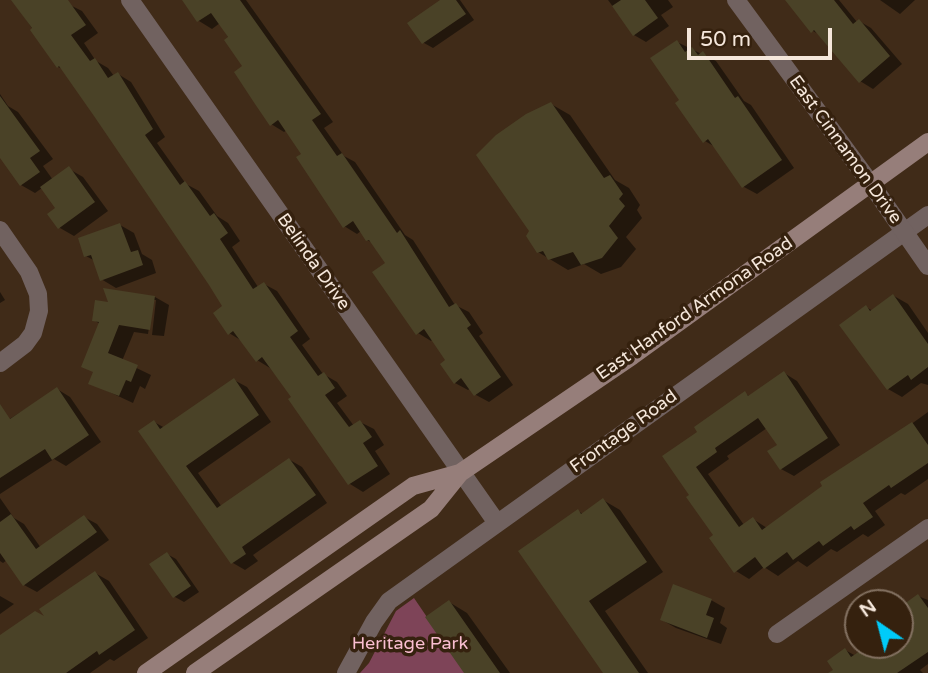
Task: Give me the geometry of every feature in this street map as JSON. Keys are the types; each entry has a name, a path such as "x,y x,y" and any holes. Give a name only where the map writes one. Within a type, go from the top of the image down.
{"main road":[{"name":"East Hanford Armona Road","path":"195,673 431,509 460,473 632,356 928,142"},
{"name":"East Hanford Armona Road","path":"145,673 413,486 460,473"}],"street":[{"name":"Belinda Drive","path":"130,0 497,523"},
{"name":"East Cinnamon Drive","path":"736,0 928,266"},
{"name":"Frontage Road","path":"346,673 374,622 389,601 928,215"},
{"path":"0,230 29,272 37,294 39,311 33,333 25,344 0,363"},
{"path":"777,634 928,528"}],"green space":[{"name":"Heritage Park","path":"414,598 465,673 360,673 369,663 396,611"}],"building":[{"path":"11,0 68,0 86,25 71,35 90,61 95,58 108,78 118,72 153,129 145,135 180,185 185,181 210,216 214,213 228,233 220,239 253,289 264,282 298,331 290,337 318,376 324,372 335,388 325,395 349,427 360,420 372,437 363,443 378,466 348,485 262,357 256,362 233,331 228,335 213,313 222,306 209,285"},
{"path":"182,0 240,0 321,114 312,120 337,156 342,153 397,233 400,230 449,307 456,303 471,325 467,328 501,377 474,396 461,378 454,384 440,364 445,360 424,329 416,335 372,272 385,263 369,240 366,241 353,221 343,228 296,157 301,154 278,120 270,126 234,72 242,66 224,40 228,37 211,13 197,22"},
{"path":"440,0 456,0 466,14 422,44 407,23"},
{"path":"621,0 645,0 658,18 633,36 612,6"},
{"path":"785,0 834,0 853,24 859,19 890,56 859,83 814,30 811,33"},
{"path":"677,40 685,52 692,47 698,55 703,51 782,160 742,188 708,139 703,143 675,103 679,100 650,58"},
{"path":"0,96 40,151 30,158 40,172 20,186 0,158"},
{"path":"551,102 604,178 610,175 623,194 619,199 625,206 609,226 618,238 602,258 581,265 573,252 548,260 543,251 537,253 526,236 529,231 476,155 496,135 526,114"},
{"path":"69,166 95,202 58,229 47,214 55,208 40,187"},
{"path":"120,223 131,252 138,250 143,265 100,281 91,255 84,257 78,238"},
{"path":"103,288 155,296 150,330 119,325 108,353 138,365 131,382 126,380 119,396 88,384 93,372 81,367 99,322 92,321 95,300 108,302"},
{"path":"893,294 928,344 928,367 911,380 908,375 887,390 839,325 866,305 870,311"},
{"path":"784,371 828,438 780,470 767,451 777,445 758,418 715,448 717,452 696,467 739,527 753,517 762,530 822,486 820,482 912,422 928,445 928,463 863,503 873,517 854,530 851,526 823,546 819,541 793,560 787,552 764,569 755,557 734,573 709,538 713,535 662,456 697,432 694,427 745,391 748,396"},
{"path":"234,378 259,415 186,466 217,508 289,458 316,495 242,547 246,554 231,564 138,431 154,420 160,429"},
{"path":"57,387 89,435 52,460 45,449 0,478 0,404 10,419"},
{"path":"603,498 647,562 589,601 639,673 603,673 518,551 578,509 581,514"},
{"path":"11,514 36,549 84,515 97,532 23,586 0,553 0,522"},
{"path":"167,552 191,586 173,598 149,564"},
{"path":"95,571 135,630 99,655 97,651 66,673 0,673 0,635 35,611 44,616 39,609"},
{"path":"673,584 712,599 706,615 714,618 707,638 660,620"},
{"path":"918,594 928,608 928,652 897,673 828,673 833,670 827,661 844,649 844,659 914,659 914,597"},
{"path":"449,600 500,673 464,673 425,617"}]}
